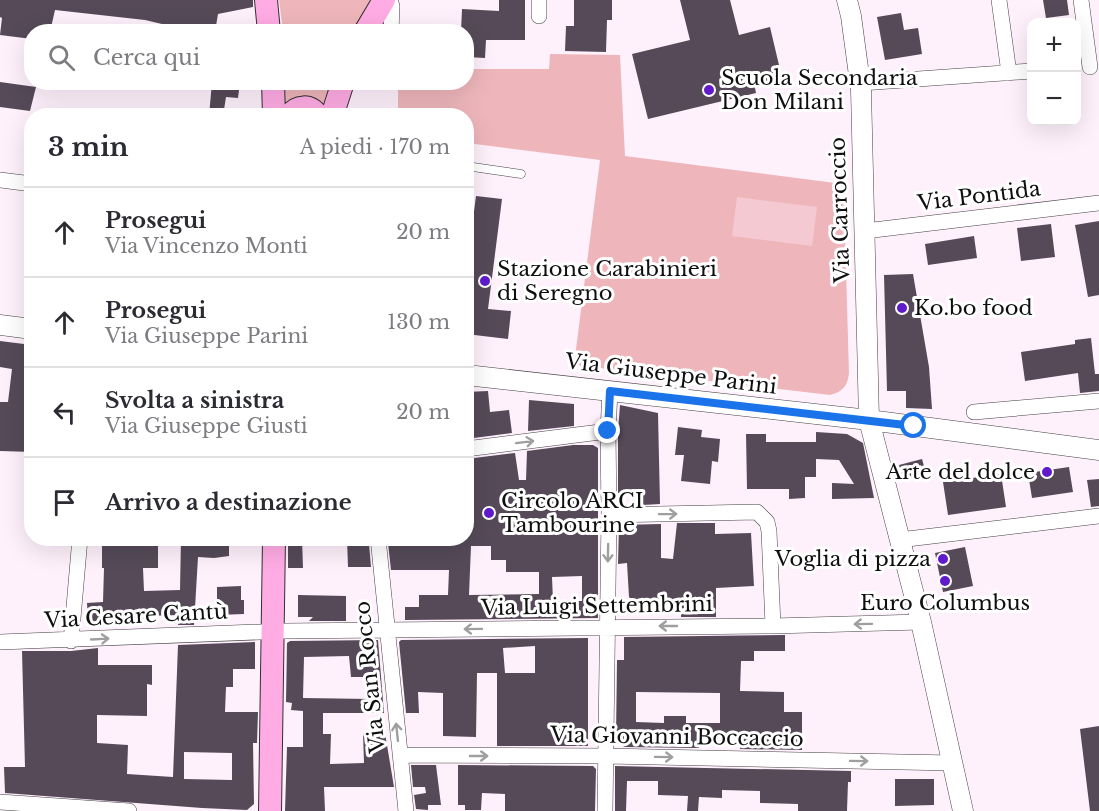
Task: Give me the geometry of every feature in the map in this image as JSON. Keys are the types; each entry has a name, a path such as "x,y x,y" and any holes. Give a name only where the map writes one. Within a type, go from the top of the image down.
{"main road":[{"path":"266,0 268,24"},
{"path":"370,24 384,0"},
{"path":"273,90 274,108"},
{"path":"335,108 340,90"},
{"path":"270,811 274,546"}],"street":[{"path":"390,0 391,24"},
{"name":"Via Carroccio","path":"847,0 861,83 869,420 921,622 963,811"},
{"path":"999,0 1009,73"},
{"path":"1081,0 1089,67"},
{"path":"861,83 1027,71"},
{"path":"0,180 24,183"},
{"name":"Via Pontida","path":"865,231 1099,203"},
{"path":"0,325 24,328"},
{"name":"Via Giuseppe Parini","path":"474,376 869,420 1099,450"},
{"path":"605,811 610,391"},
{"path":"974,412 1099,401"},
{"path":"474,448 608,431"},
{"path":"609,515 757,513 767,522 770,531 773,626"},
{"path":"899,540 1099,516"},
{"path":"71,641 79,546"},
{"name":"Via San Rocco","path":"379,546 406,811"},
{"name":"Via Luigi Settembrini","path":"273,631 773,626 921,622"},
{"name":"Via Cesare Cantù","path":"0,642 71,641 273,631"},
{"name":"Via Giovanni Boccaccio","path":"400,755 606,756 953,763"},
{"path":"0,802 129,811"}],"lane":[{"path":"474,167 521,174"}],"shaded area":[{"path":"279,0 375,0 362,24 282,24"},
{"path":"550,54 620,55 625,156 835,183 835,194 841,196 844,201 849,373 846,385 841,390 830,395 574,365 600,160 474,144 474,108 398,108 398,90 474,90 474,69 549,69"},
{"path":"280,90 335,90 328,108 284,108"},
{"path":"737,197 817,207 812,246 732,236"}],"building":[{"path":"0,0 253,0 253,7 218,14 216,24 162,24 55,10 52,24 24,24 24,38 0,35 2,18 0,17"},
{"path":"499,0 525,0 525,40 486,40 485,58 474,57 474,24 461,24 462,9 499,11"},
{"path":"574,0 612,0 612,20 607,20 606,52 565,51 566,26 574,26"},
{"path":"680,0 730,0 739,35 770,27 783,82 755,88 756,93 648,119 632,54 690,40"},
{"path":"1043,0 1067,0 1069,15 1046,18"},
{"path":"901,13 904,30 918,28 922,54 885,60 877,17"},
{"path":"0,82 24,85 24,90 35,90 31,108 24,108 24,110 0,107"},
{"path":"211,90 239,90 238,98 226,97 224,108 210,108"},
{"path":"476,196 502,199 488,309 511,311 508,339 474,335"},
{"path":"1099,221 1099,295 1088,297 1075,225"},
{"path":"1051,224 1055,257 1021,261 1017,228"},
{"path":"974,236 977,258 928,265 925,244"},
{"path":"913,274 929,367 932,409 906,408 906,391 887,391 884,275"},
{"path":"1091,338 1095,374 1099,374 1099,391 1080,393 1078,373 1025,381 1021,352 1075,344 1075,340"},
{"path":"0,341 24,344 24,452 0,451 0,402 8,402 12,369 0,367"},
{"path":"488,391 490,412 509,410 512,433 474,438 474,392"},
{"path":"529,400 574,404 574,426 528,431"},
{"path":"620,405 658,413 660,504 643,505 643,493 618,493"},
{"path":"678,427 702,430 701,437 720,439 718,462 712,461 710,484 681,481 684,455 675,455"},
{"path":"816,432 847,434 863,443 874,498 832,499 832,483 854,484 839,460 816,459 816,477 805,477 805,498 789,499 789,489 747,489 746,434 766,434 766,442 816,442"},
{"path":"573,445 593,445 598,448 598,618 405,620 405,607 419,607 419,595 448,595 449,570 391,570 388,546 471,546 469,595 539,594 539,572 506,572 506,560 491,560 491,546 474,546 474,458 515,453 519,480 526,480 527,451","holes":["582,576 582,601 553,601 552,577"]},
{"path":"922,459 926,473 903,480 899,465"},
{"path":"1069,467 1073,492 1032,498 1028,473"},
{"path":"1001,474 1006,507 948,515 943,482"},
{"path":"1099,479 1099,506 1091,507 1087,480"},
{"path":"677,523 715,523 715,534 751,533 754,586 716,588 716,617 681,617 681,602 642,603 633,601 629,597 627,563 618,564 619,525 661,524 661,558 673,559"},
{"path":"102,546 158,546 158,568 143,568 144,591 180,590 181,546 229,546 229,556 198,557 194,625 178,625 179,615 88,622 87,603 103,602 104,568 102,568"},
{"path":"288,546 302,546 303,568 288,568"},
{"path":"347,546 369,546 371,567 348,567"},
{"path":"965,547 973,586 943,592 935,553"},
{"path":"241,586 244,614 217,615 217,587"},
{"path":"298,595 346,596 346,621 309,621 313,617 298,617"},
{"path":"785,635 785,651 754,651 754,661 741,661 740,691 784,692 784,712 802,712 802,750 740,749 740,735 699,734 699,748 624,747 616,738 617,660 624,660 624,637","holes":["636,692 720,693 720,723 686,723 686,716 664,716 664,723 636,722"]},
{"path":"588,638 588,746 497,746 497,673 477,673 476,737 443,736 443,693 418,692 419,713 406,713 399,642 401,640","holes":["535,646 535,673 505,673 503,648"]},
{"path":"378,640 384,713 323,713 323,734 331,734 330,764 364,763 363,733 385,733 394,787 324,787 325,811 285,811 287,747 303,747 303,711 291,710 292,703 286,702 287,643 290,641","holes":["349,656 351,677 363,677 370,699 303,698 304,657"]},
{"path":"255,642 255,669 233,669 233,687 226,687 225,712 258,712 257,743 253,743 254,804 247,810 5,793 4,767 25,767 22,651 71,651 98,648 98,665 152,665 152,685 147,684 147,716 97,715 97,743 128,745 127,774 173,777 178,645","holes":["184,752 232,753 232,780 184,779"]},
{"path":"1099,726 1099,811 1090,811 1080,729"},
{"path":"411,765 436,765 441,805 428,805 428,810 416,809 414,795 426,793 425,787 413,787"},
{"path":"458,765 593,766 596,769 595,811 505,811 505,794 482,793 481,810 465,810 465,805 458,805"},
{"path":"615,766 851,771 851,782 848,782 847,811 798,811 798,804 760,803 760,791 722,790 722,798 699,797 698,811 687,811 688,796 658,795 658,781 627,781 626,811 615,811"},
{"path":"895,779 934,779 934,805 895,806"}],"place":[{"name":"Scuola Secondaria Don Milani","path":"709,90"},
{"name":"Stazione Carabinieri di Seregno","path":"485,281"},
{"name":"Ko.bo food","path":"902,308"},
{"name":"Arte del dolce","path":"1047,472"},
{"name":"Circolo ARCI Tambourine","path":"489,513"},
{"name":"Voglia di pizza","path":"943,559"},
{"name":"Euro Columbus","path":"945,581"}],"route":[{"path":"608,431 610,391 914,426"}]}
